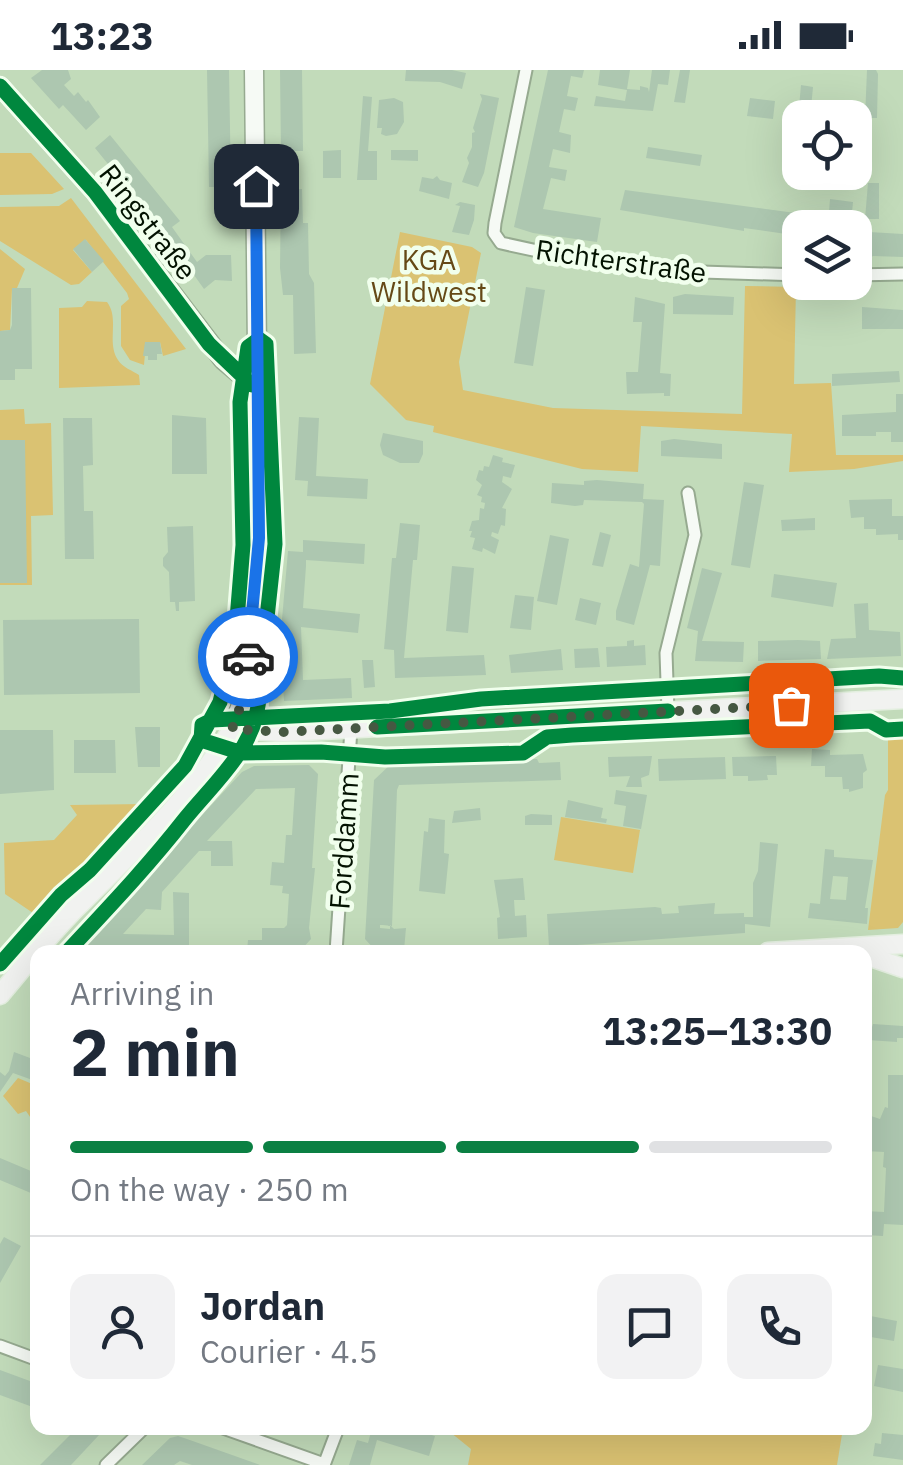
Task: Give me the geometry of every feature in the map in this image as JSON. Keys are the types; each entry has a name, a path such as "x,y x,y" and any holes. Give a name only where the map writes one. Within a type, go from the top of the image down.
{"main road":[{"path":"37,945 190,788 217,755 242,702 259,538 254,70"},
{"name":"Ringstraße","path":"0,86 94,192 208,344 256,388"},
{"path":"232,729 284,732 903,699"},
{"path":"872,949 903,944"},
{"path":"0,995 8,975 30,952"},
{"path":"872,957 903,968"}],"street":[{"name":"Richterstraße","path":"526,70 494,223 494,233 501,242 671,271 782,274"},
{"path":"872,275 903,274"},
{"path":"668,711 666,653 695,535 688,493"},
{"name":"Forddamm","path":"336,945 351,728"},
{"path":"0,1346 30,1357"},
{"path":"106,1465 137,1435"},
{"path":"243,1435 324,1464 335,1435"}],"green space":[{"path":"0,153 31,153 64,189 52,194 0,195"},
{"path":"71,198 186,349 163,356 160,342 146,342 144,365 130,360 121,346 121,306 129,299 127,293 86,240 73,250 92,272 79,284 71,285 0,241 0,207 59,206"},
{"name":"KGA Wildwest","path":"400,232 472,247 481,253 459,362 463,390 553,408 742,414 745,286 782,287 782,300 796,300 794,384 831,383 836,455 903,455 903,461 854,469 789,472 792,434 641,426 638,472 582,469 433,432 434,426 406,420 370,384"},
{"path":"0,249 25,269 17,288 12,289 10,330 0,331"},
{"path":"87,301 107,302 113,316 115,353 122,365 139,375 140,385 59,388 59,308 82,307"},
{"path":"24,409 25,424 51,423 53,515 31,516 32,585 0,585 0,410"},
{"path":"903,738 903,922 898,928 868,930 888,790 888,739"},
{"path":"144,804 36,915 5,894 4,843 54,840 77,815 70,805"},
{"path":"561,817 640,830 633,873 554,860"},
{"path":"18,1078 30,1083 30,1117 26,1111 18,1114 3,1096"},
{"path":"454,1435 842,1435 837,1465 468,1465 471,1449"}],"building":[{"path":"42,70 68,70 71,79 64,85 74,96 78,92 88,100 100,117 86,130 63,105 59,109 31,78"},
{"path":"207,70 229,70 231,187 209,187"},
{"path":"280,70 302,70 303,151 281,151"},
{"path":"406,70 466,73 462,89 440,82 405,81"},
{"path":"548,70 584,70 582,78 571,76 567,96 578,98 575,111 564,109 559,132 571,135 570,153 553,149 549,167 567,170 565,181 551,178 543,209 601,218 597,242 514,227"},
{"path":"600,70 630,70 627,89 640,90 640,86 649,92 652,70 670,70 668,85 658,84 653,111 594,106 596,96 625,101 627,90 598,85"},
{"path":"680,70 690,70 685,103 674,102"},
{"path":"867,70 876,70 877,118 872,118 872,100 866,100"},
{"path":"801,85 813,87 812,100 800,100"},
{"path":"480,94 499,98 478,187 462,182 469,163"},
{"path":"363,96 372,97 368,151 377,151 377,180 357,180"},
{"path":"394,98 403,102 404,122 397,134 386,136 381,134 382,128 377,128 379,100"},
{"path":"750,98 775,101 773,119 747,116"},
{"path":"110,135 180,221 172,227 197,262 206,255 231,255 232,281 215,280 204,289 95,148"},
{"path":"648,147 702,155 700,166 646,158"},
{"path":"341,150 341,178 323,178 323,151"},
{"path":"391,150 418,150 418,161 391,160"},
{"path":"437,176 452,183 449,199 419,191 422,177"},
{"path":"872,183 879,183 879,219 872,219 872,210 866,210 867,190 872,190"},
{"path":"302,189 303,223 308,223 309,274 314,283 316,353 294,354 293,295 283,295 280,268 281,190"},
{"path":"625,190 782,211 782,233 744,231 620,210"},
{"path":"830,199 853,202 852,210 829,210"},
{"path":"455,205 475,205 469,235 452,232 460,206"},
{"path":"872,232 903,234 903,257 873,256"},
{"path":"85,239 104,261 92,272 73,249"},
{"path":"526,287 545,290 533,366 514,363"},
{"path":"12,288 31,288 32,369 15,369 15,380 0,380 0,331 10,330 12,325"},
{"path":"635,297 665,304 660,373 671,374 670,396 627,394 626,372 638,372 642,322 633,322"},
{"path":"673,297 734,297 733,315 673,314"},
{"path":"862,307 903,310 903,329 862,329"},
{"path":"145,342 160,342 162,354 157,354 157,360 143,356"},
{"path":"899,371 900,382 832,386 832,374"},
{"path":"896,394 903,394 903,442 891,442 891,432 842,436 842,415 896,412"},
{"path":"172,415 206,418 207,474 172,474"},
{"path":"299,417 319,418 316,476 368,479 367,499 307,496 308,481 295,480"},
{"path":"63,418 92,418 93,465 83,466 84,511 93,511 94,559 65,559"},
{"path":"383,433 423,441 419,463 400,463 383,455"},
{"path":"0,440 25,440 27,583 0,583"},
{"path":"661,441 722,444 722,459 661,456"},
{"path":"493,455 515,465 511,478 503,476 502,482 512,489 502,508 506,509 505,526 501,525 498,534 492,532 491,536 499,540 495,554 483,548 482,552 472,549 475,538 470,537 469,531 472,521 479,520 480,508 484,509 485,503 477,495 482,485 476,480 479,470 489,467"},
{"path":"584,481 644,484 643,499 664,500 660,566 650,565 634,625 616,620 616,611 630,564 639,567 644,504 584,500 583,505 575,506 551,503 552,483 584,485"},
{"path":"744,482 764,485 750,568 731,565"},
{"path":"892,499 892,516 903,516 903,540 898,540 898,534 876,535 876,529 864,529 864,517 851,518 849,500"},
{"path":"815,518 815,530 782,531 781,520"},
{"path":"400,523 420,525 404,658 484,655 486,675 395,678 394,650 384,649 392,558 396,558"},
{"path":"193,526 195,601 179,602 176,611 175,602 170,602 169,572 163,566 168,552 167,527"},
{"path":"600,532 611,535 603,567 592,565"},
{"path":"550,535 569,539 557,605 537,601"},
{"path":"303,540 365,544 364,564 306,560 303,608 360,614 358,633 301,627 303,680 351,678 352,698 284,701 280,642 288,551 303,552"},
{"path":"452,566 474,568 468,633 446,631"},
{"path":"702,568 722,573 702,641 744,642 743,662 695,661 698,631 687,628"},
{"path":"774,574 837,583 833,607 771,597"},
{"path":"515,595 534,597 531,630 510,628"},
{"path":"580,598 601,603 596,625 575,620"},
{"path":"868,603 869,630 900,632 901,656 827,659 831,639 856,638 854,604"},
{"path":"139,619 140,693 4,695 3,620"},
{"path":"634,640 634,646 645,645 646,665 607,667 606,647 627,646 627,641"},
{"path":"758,641 820,641 821,659 758,661"},
{"path":"598,648 600,667 575,668 574,649"},
{"path":"561,649 563,670 511,673 509,655"},
{"path":"362,660 373,660 375,687 364,688"},
{"path":"135,727 160,727 160,767 138,767"},
{"path":"0,730 53,730 54,790 0,794"},
{"path":"74,740 115,740 116,773 74,773"},
{"path":"812,749 830,750 830,755 863,754 867,770 863,773 863,788 849,792 843,789 842,777 825,777 825,766 811,766"},
{"path":"652,756 649,775 641,778 642,787 626,787 630,776 609,777 608,757"},
{"path":"776,756 777,775 767,775 768,780 748,781 748,776 733,776 732,757"},
{"path":"725,757 726,779 659,781 658,759"},
{"path":"537,759 539,763 560,762 561,780 399,785 392,926 406,928 404,945 370,945 365,939 374,780 392,763"},
{"path":"309,765 318,774 311,939 306,945 248,945 248,940 262,940 262,928 287,925 289,894 282,893 283,886 270,885 272,862 284,863 286,835 292,835 295,788 256,789 207,841 232,841 233,866 211,866 211,851 199,851 162,892 161,910 146,909 123,934 174,935 173,892 189,893 189,945 87,945 86,940 242,772 254,766"},
{"path":"616,790 647,795 641,829 623,826 626,806 614,804"},
{"path":"568,800 603,808 601,818 607,819 606,823 565,817"},
{"path":"480,808 481,820 452,823 454,811"},
{"path":"552,815 552,825 525,825 525,816"},
{"path":"429,818 445,820 444,853 449,854 445,894 419,891 424,831 428,832"},
{"path":"760,842 778,844 770,927 745,924 745,933 549,945 547,914 655,907 661,908 662,914 679,913 678,906 715,903 714,914 744,913 744,917 753,917 753,883"},
{"path":"825,849 834,850 834,857 873,860 865,908 867,924 808,918 810,903 820,904","holes":["833,876 848,877 846,900 830,899"]},
{"path":"523,878 525,900 514,900 515,916 526,915 527,937 498,939 500,917 494,880"},
{"path":"873,1024 903,1026 903,1038 897,1038 897,1042 872,1040"},
{"path":"14,1052 30,1058 30,1079 13,1073 0,1092 0,1072 5,1076"},
{"path":"888,1075 903,1075 903,1225 884,1224 883,1236 872,1235 872,1211 884,1212 886,1168 884,1152 872,1151 872,1116 880,1119 885,1107 888,1108"},
{"path":"0,1158 30,1171 30,1193 0,1180"},
{"path":"4,1237 21,1246 0,1283 0,1244"},
{"path":"872,1316 897,1321 894,1341 872,1337"},
{"path":"878,1365 903,1369 903,1392 874,1386"},
{"path":"0,1370 30,1381 30,1406 0,1395"},
{"path":"882,1433 903,1435 903,1460 873,1456 875,1443 881,1444"},
{"path":"70,1435 99,1435 71,1465 40,1465"},
{"path":"370,1435 435,1436 429,1456 377,1440 370,1465 349,1465 357,1440 368,1443"},
{"path":"178,1436 260,1465 192,1465 180,1461 174,1465 142,1465 170,1438"}],"cycle path":[{"path":"0,86 95,192 209,344 252,385"},
{"path":"0,964 185,766 220,702 235,644 243,545 240,402 248,347 259,339 266,344 275,544 252,728 222,776 73,945"},
{"path":"903,678 879,676 481,699 390,711 212,720 202,725 201,740 242,753 321,752 385,757 523,753 547,737 572,735 870,721 886,730 903,729"},
{"path":"377,727 668,711"}],"way so far":[{"path":"248,657 242,702 232,729 284,732 791,705"}],"route":[{"path":"248,657 259,538 256,186"}]}
